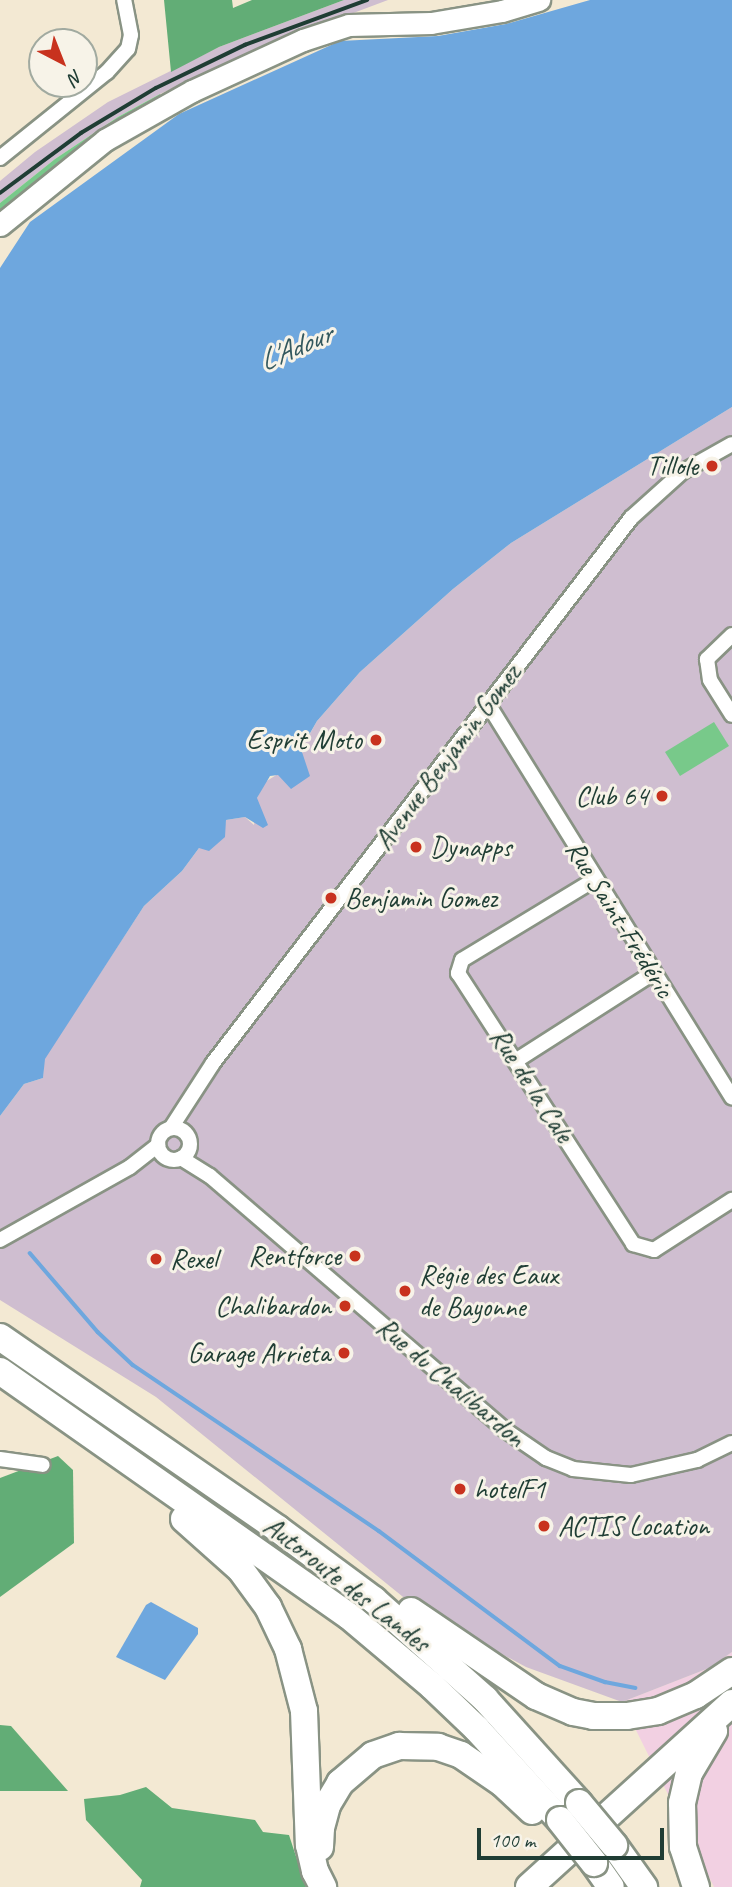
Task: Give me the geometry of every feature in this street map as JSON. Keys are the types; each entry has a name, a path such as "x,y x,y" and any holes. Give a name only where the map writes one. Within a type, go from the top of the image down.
{"highway":[{"name":"Autoroute des Landes","path":"0,1337 317,1557 411,1630 485,1699 563,1817 592,1874 611,1887"},
{"name":"Autoroute des Landes","path":"0,1371 277,1563 359,1624 477,1729 563,1817 614,1845 644,1887"},
{"path":"0,1383 7,1392 205,1534 241,1570 268,1607 288,1649 300,1692 309,1845 315,1871 325,1887"},
{"path":"113,1415 334,1557 509,1680 554,1705 593,1716 642,1714 696,1695 732,1671"},
{"path":"528,1887 732,1703"},
{"path":"696,1887 687,1864 681,1832 685,1789 705,1743 732,1709"},
{"path":"325,1887 320,1840 327,1805 340,1783 355,1768 386,1750 426,1746 461,1755 502,1783 563,1817"}],"main road":[{"path":"0,225 69,167 116,133 192,91 303,40 349,25 431,23 466,18 539,0"}],"street":[{"path":"0,158 107,72 128,49 131,35 124,0"},
{"name":"Avenue Benjamin Gomez","path":"161,1151 163,1131 171,1128 188,1097 631,518 682,472 732,444"},
{"path":"732,635 707,659 710,680 732,715"},
{"name":"Rue Saint-Frédéric","path":"488,704 594,880 732,1098"},
{"name":"Rue de la Cale","path":"594,880 462,960 458,973 517,1060 633,1244 654,1250 732,1200"},
{"path":"517,1060 653,973"},
{"path":"0,1240 161,1151 185,1154 188,1097"},
{"path":"171,1128 187,1134"},
{"name":"Rue du Chalibardon","path":"185,1154 505,1430 546,1458 573,1469 631,1475 696,1460 732,1443"},
{"path":"0,1459 43,1465"}],"shaded area":[{"path":"344,0 388,0 249,52 160,94 118,117 55,159 0,203 0,181 35,152 108,102 219,47"},
{"path":"732,407 732,1652 709,1668 622,1702 526,1667 418,1609 156,1397 0,1300 0,1116 24,1084 43,1078 44,1059 144,906 182,871 199,848 224,828 226,820 245,817 254,825 257,798 265,782 278,774 301,750 317,721 360,672 453,589 511,543"},
{"path":"732,1652 732,1887 714,1887 622,1702 709,1668"}],"green space":[{"path":"164,0 232,0 233,8 252,0 344,0 219,47 171,72"},
{"path":"160,94 162,99 0,216 0,203 55,159 118,117"},
{"path":"714,722 729,746 680,776 665,752"},
{"path":"58,1456 73,1470 74,1543 0,1597 0,1478"},
{"path":"0,1725 11,1726 68,1791 0,1791"},
{"path":"146,1787 172,1808 255,1820 263,1832 289,1835 306,1887 140,1887 142,1880 86,1820 84,1799 120,1795"}],"water":[{"name":"L'Adour","path":"590,0 732,0 732,407 511,543 453,589 360,672 317,721 301,749 310,776 291,789 278,775 270,776 257,798 268,825 263,828 245,817 226,820 225,837 209,851 199,848 182,871 144,906 45,1059 43,1078 24,1084 0,1116 0,268 30,222 179,114 340,41 438,36 506,24"},
{"path":"151,1602 198,1628 198,1634 165,1680 116,1657 146,1605"}],"waterway":[{"path":"30,1253 98,1332 133,1365 379,1531 560,1666 605,1682 635,1688"}],"railway":[{"path":"0,193 81,133 156,88 245,45 367,0"}],"place":[{"name":"Tillole","path":"712,466"},
{"name":"Esprit Moto","path":"376,740"},
{"name":"Club 64","path":"662,796"},
{"name":"Dynapps","path":"416,847"},
{"name":"Benjamin Gomez","path":"331,898"},
{"name":"Rentforce","path":"355,1256"},
{"name":"Rexel","path":"156,1259"},
{"name":"Régie des Eaux de Bayonne","path":"405,1291"},
{"name":"Chalibardon","path":"345,1306"},
{"name":"Garage Arrieta","path":"344,1353"},
{"name":"hotelF1","path":"460,1489"},
{"name":"ACTIS Location","path":"544,1526"}]}
